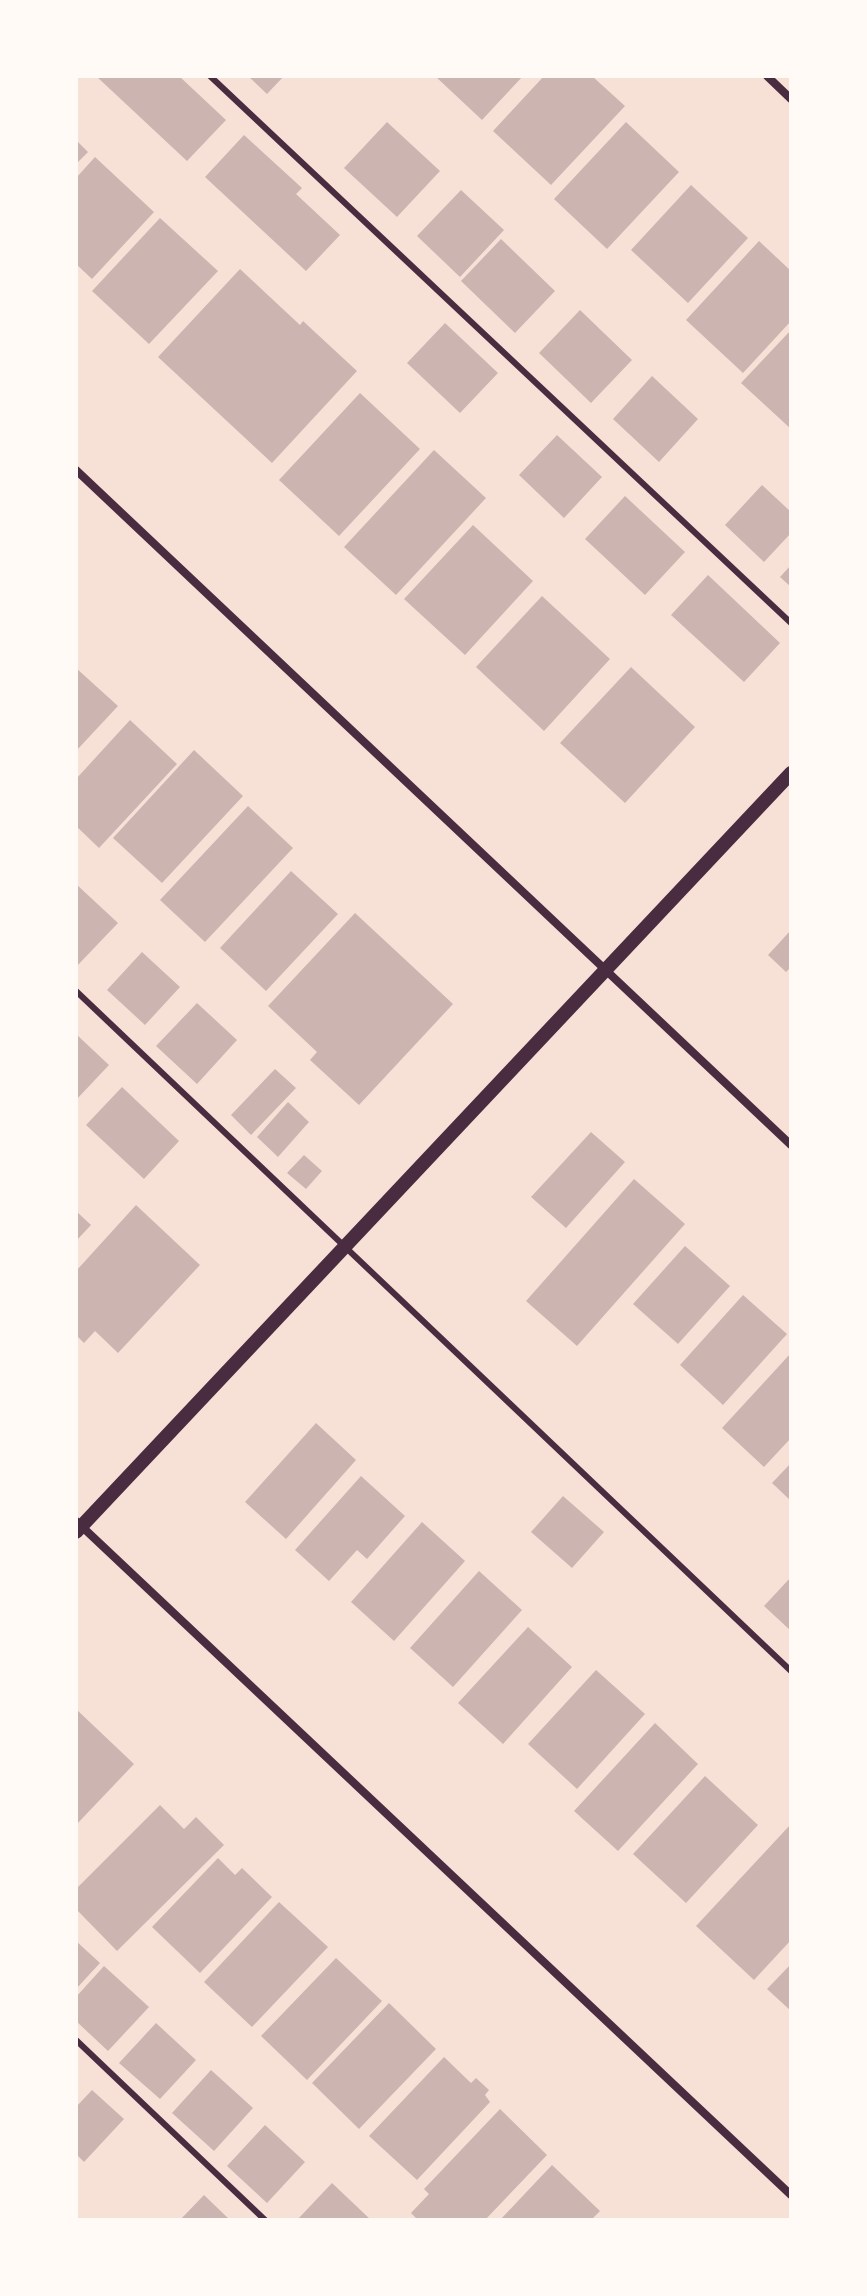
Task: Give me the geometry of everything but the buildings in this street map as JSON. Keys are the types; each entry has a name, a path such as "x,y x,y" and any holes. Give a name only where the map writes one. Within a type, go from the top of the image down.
{"street":[{"path":"767,76 791,99"},
{"path":"76,470 791,1145"},
{"path":"791,773 78,1526 791,2195"}],"lane":[{"path":"210,76 791,623"},
{"path":"76,991 791,1671"},
{"path":"76,2040 265,2220"}]}
